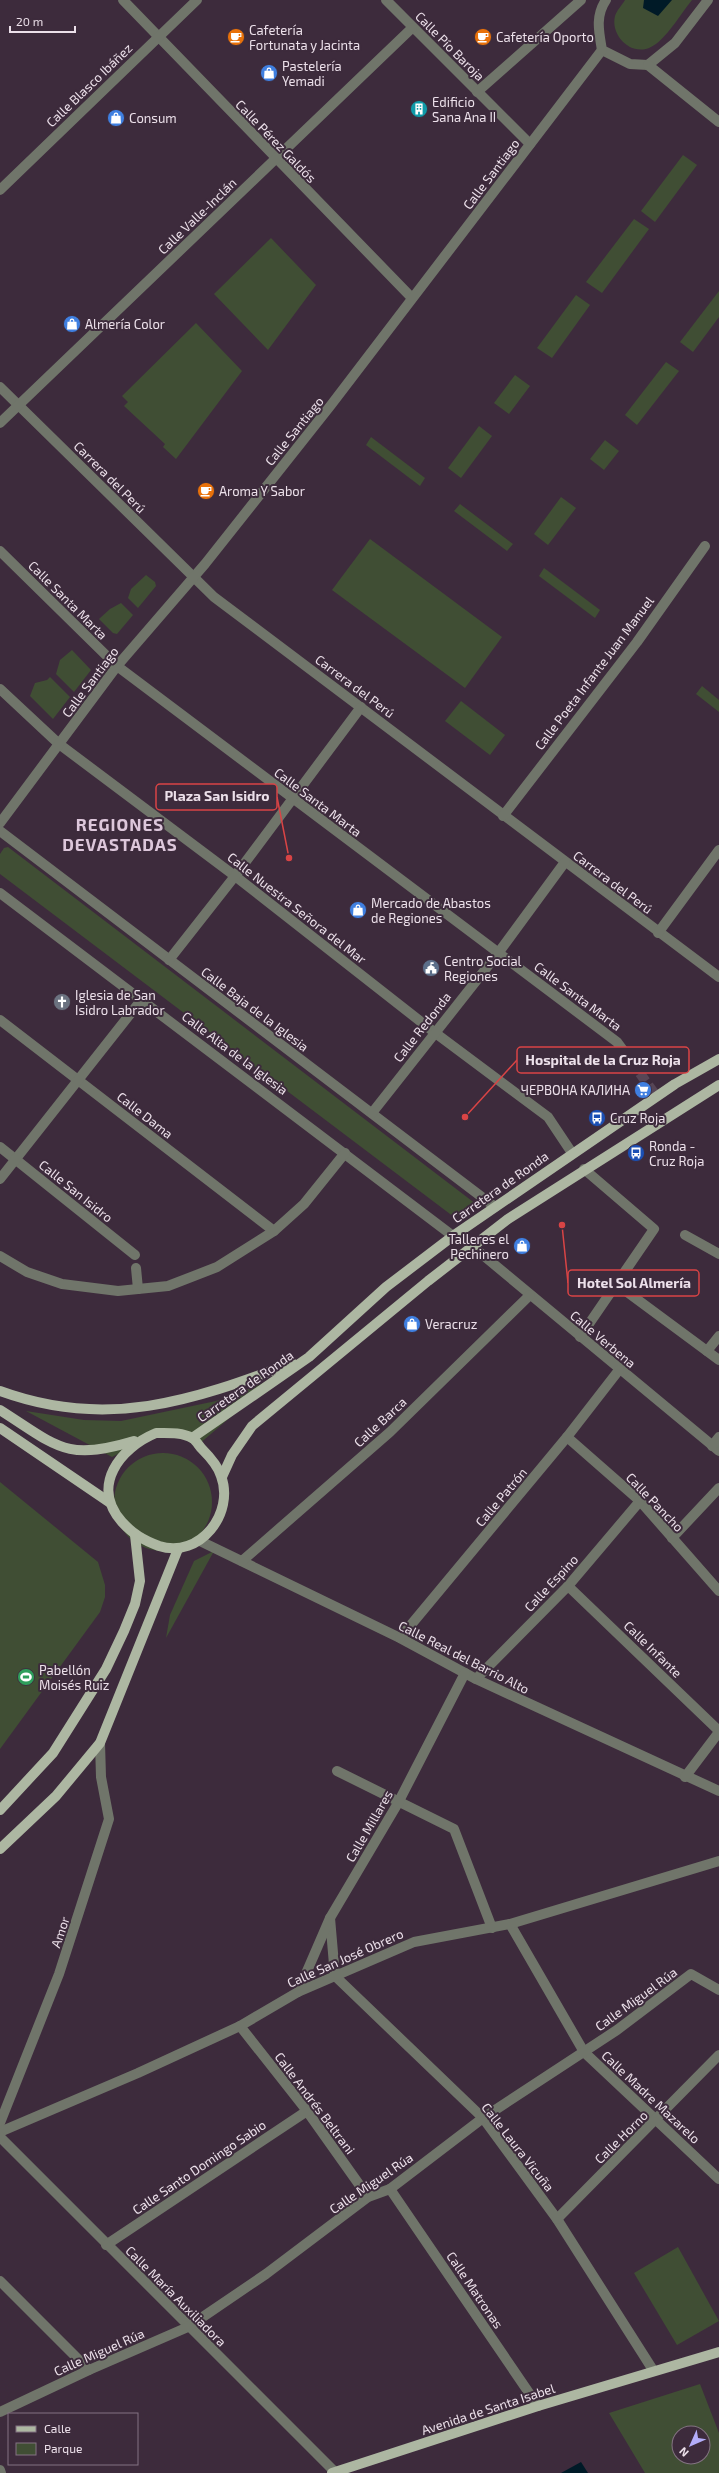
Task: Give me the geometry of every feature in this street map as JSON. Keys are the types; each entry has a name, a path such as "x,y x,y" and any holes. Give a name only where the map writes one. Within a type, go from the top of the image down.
{"main road":[{"name":"Carretera de Ronda","path":"192,1438 309,1357 386,1287 453,1236 675,1084 719,1059"},
{"path":"222,1477 232,1455 252,1426 472,1246 508,1219 584,1169 719,1085"},
{"path":"0,1391 63,1408 93,1411 140,1409 185,1400 239,1383 309,1357"},
{"path":"0,1410 64,1449 94,1451 140,1440 156,1433 176,1433 192,1438 211,1458 222,1477 224,1494 220,1512 214,1526 200,1541 178,1549 164,1547 135,1536 120,1520 109,1502 0,1428"},
{"path":"109,1502 110,1482 114,1466 126,1451 140,1440"},
{"path":"0,1810 53,1754 106,1669 124,1631 134,1604 140,1581 135,1536"},
{"path":"0,1849 56,1796 100,1743 178,1549"},
{"name":"Avenida de Santa Isabel","path":"334,2473 538,2406 653,2370 719,2352"}],"street":[{"name":"Calle Pérez Galdós","path":"123,0 412,298"},
{"name":"Calle Blasco Ibáñez","path":"0,190 197,0"},
{"name":"Calle Pío Baroja","path":"386,0 412,28 530,144"},
{"path":"478,92 581,0"},
{"path":"606,0 601,8 598,25 602,50 630,64 648,65 719,122"},
{"path":"648,65 675,43 708,0"},
{"name":"Calle Valle-Inclán","path":"0,423 412,28"},
{"name":"Calle Santiago","path":"0,823 117,666 193,577 332,405 602,50"},
{"name":"Carrera del Perú","path":"0,387 193,577 227,608 361,707 658,932 719,976"},
{"name":"Calle Poeta Infante Juan Manuel","path":"503,816 637,642 705,546"},
{"name":"Calle Santa Marta","path":"0,551 117,666 617,1042 631,1062"},
{"name":"Calle Nuestra Señora del Mar","path":"0,689 59,744 235,876 434,1032 548,1118 572,1154"},
{"path":"169,960 235,876 361,707"},
{"name":"Calle Baja de la Iglesia","path":"0,831 495,1207"},
{"path":"658,932 719,850"},
{"name":"Calle Redonda","path":"372,1113 434,1032 499,952 565,862"},
{"name":"Calle Alta de la Iglesia","path":"0,893 142,999 453,1236"},
{"path":"0,1179 142,999"},
{"name":"Calle Dama","path":"0,1020 274,1231"},
{"name":"Calle San Isidro","path":"0,1147 135,1256"},
{"path":"0,1256 27,1272 62,1284 118,1291 168,1286 217,1268 274,1231 304,1204 345,1153"},
{"path":"580,1337 615,1283 654,1228 584,1169"},
{"path":"685,1235 719,1254"},
{"name":"Calle Verbena","path":"472,1246 715,1449"},
{"path":"136,1268 138,1289"},
{"path":"615,1283 719,1360"},
{"name":"Calle Barca","path":"242,1561 390,1432 530,1295"},
{"path":"707,1351 719,1336"},
{"name":"Calle Patrón","path":"400,1638 567,1437 619,1370"},
{"name":"Calle Pancho","path":"567,1437 640,1501 719,1591"},
{"path":"715,1449 719,1437"},
{"path":"672,1538 719,1488"},
{"name":"Calle Espino","path":"476,1679 568,1586 640,1501"},
{"name":"Calle Real del Barrio Alto","path":"200,1541 400,1638 476,1679 685,1777 719,1791"},
{"name":"Calle Infante","path":"568,1586 719,1732 685,1777"},
{"name":"Calle Millares","path":"298,1992 330,1918 398,1803 465,1673"},
{"name":"Amor","path":"0,2123 60,1974 109,1819 101,1777 100,1743"},
{"path":"337,1771 398,1803 454,1829 492,1928"},
{"name":"Calle San José Obrero","path":"0,2132 138,2073 240,2026 298,1992 414,1942 510,1924 719,1861"},
{"path":"330,1918 335,1976"},
{"name":"Calle Madre Mazarelo","path":"510,1924 584,2052 719,2179"},
{"name":"Calle Miguel Rúa","path":"0,2412 89,2370 188,2328 266,2274 368,2198 390,2189 483,2118 584,2052 691,1974 719,1990"},
{"name":"Calle Laura Vicuña","path":"335,1976 483,2118 557,2219 653,2370"},
{"name":"Calle Andrés Beltrani","path":"240,2026 307,2111 368,2198"},
{"name":"Calle Horno","path":"557,2219 657,2120 719,2055"},
{"name":"Calle Santo Domingo Sabio","path":"106,2245 307,2111"},
{"name":"Calle María Auxiliadora","path":"0,2137 188,2328 334,2473"},
{"name":"Calle Matronas","path":"390,2189 538,2406"},
{"path":"0,2281 89,2370"}],"green space":[{"path":"625,0 692,0 662,39 651,47 637,49 624,43 616,31 614,23 615,16"},
{"path":"683,155 697,165 655,222 641,211"},
{"path":"634,219 649,229 602,293 586,282"},
{"path":"271,238 316,285 268,350 214,294"},
{"path":"719,291 719,317 693,352 680,342"},
{"path":"576,295 590,305 552,358 537,348"},
{"path":"196,323 242,371 176,459 163,447 165,444 124,406 128,402 122,396"},
{"path":"666,362 679,371 637,425 625,415"},
{"path":"515,375 530,386 509,414 494,403"},
{"path":"479,426 492,436 461,478 448,468"},
{"path":"371,437 425,478 420,486 366,445"},
{"path":"605,440 619,451 604,470 590,459"},
{"path":"561,497 576,508 548,545 534,534"},
{"path":"460,504 513,544 507,551 454,511"},
{"path":"370,539 502,637 465,688 332,590"},
{"path":"544,568 600,610 595,618 539,576"},
{"path":"146,575 155,582 156,586 138,608 128,598 131,589"},
{"path":"121,603 133,615 117,634 113,633 99,619 110,609"},
{"path":"72,650 91,670 74,692 56,674 60,660"},
{"path":"50,677 70,697 53,719 30,696 35,683 47,680"},
{"path":"702,686 719,700 719,712 696,694"},
{"path":"461,701 505,735 490,755 445,721"},
{"path":"8,847 476,1204 471,1211 454,1217 0,874 0,854 4,848"},
{"path":"276,1378 198,1445 191,1439 159,1433 112,1457 26,1411 84,1420 121,1421 216,1401"},
{"path":"163,1453 182,1457 197,1468 208,1483 212,1502 208,1521 197,1536 182,1547 163,1551 144,1547 129,1536 118,1521 114,1502 118,1483 129,1468 144,1457"},
{"name":"Pabellón Moisés Ruiz","path":"0,1482 98,1562 105,1585 105,1597 100,1612 0,1749"},
{"path":"214,1551 166,1638 170,1615 194,1561"},
{"path":"678,2247 719,2321 677,2345 634,2273"},
{"path":"700,2384 719,2433 719,2473 645,2473 609,2413"}],"water":[{"path":"644,0 672,0 658,16 643,8"},
{"path":"581,2462 588,2473 561,2473"}],"tunnel":[{"path":"631,1061 657,1097"}],"place":[{"name":"Cafetería Fortunata y Jacinta","path":"236,37"},
{"name":"Cafetería Oporto","path":"483,37"},
{"name":"Pastelería Yemadi","path":"269,73"},
{"name":"Edificio Sana Ana II","path":"419,109"},
{"name":"Consum","path":"116,118"},
{"name":"Almería Color","path":"72,324"},
{"name":"Aroma Y Sabor","path":"206,491"},
{"name":"Plaza San Isidro","path":"289,858"},
{"name":"Mercado de Abastos de Regiones","path":"358,910"},
{"name":"Centro Social Regiones","path":"431,968"},
{"name":"Iglesia de San Isidro Labrador","path":"62,1002"},
{"name":"ЧЕРВOHA KAЛИHA","path":"643,1090"},
{"name":"Hospital de la Cruz Roja","path":"465,1117"},
{"name":"Cruz Roja","path":"597,1118"},
{"name":"Ronda - Cruz Roja","path":"636,1153"},
{"name":"Hotel Sol Almería","path":"562,1225"},
{"name":"Talleres el Pechinero","path":"522,1246"},
{"name":"Veracruz","path":"412,1324"},
{"name":"Pabellón Moisés Ruiz","path":"26,1677"}],"district":[{"name":"REGIONES DEVASTADAS","path":"120,835"}]}
